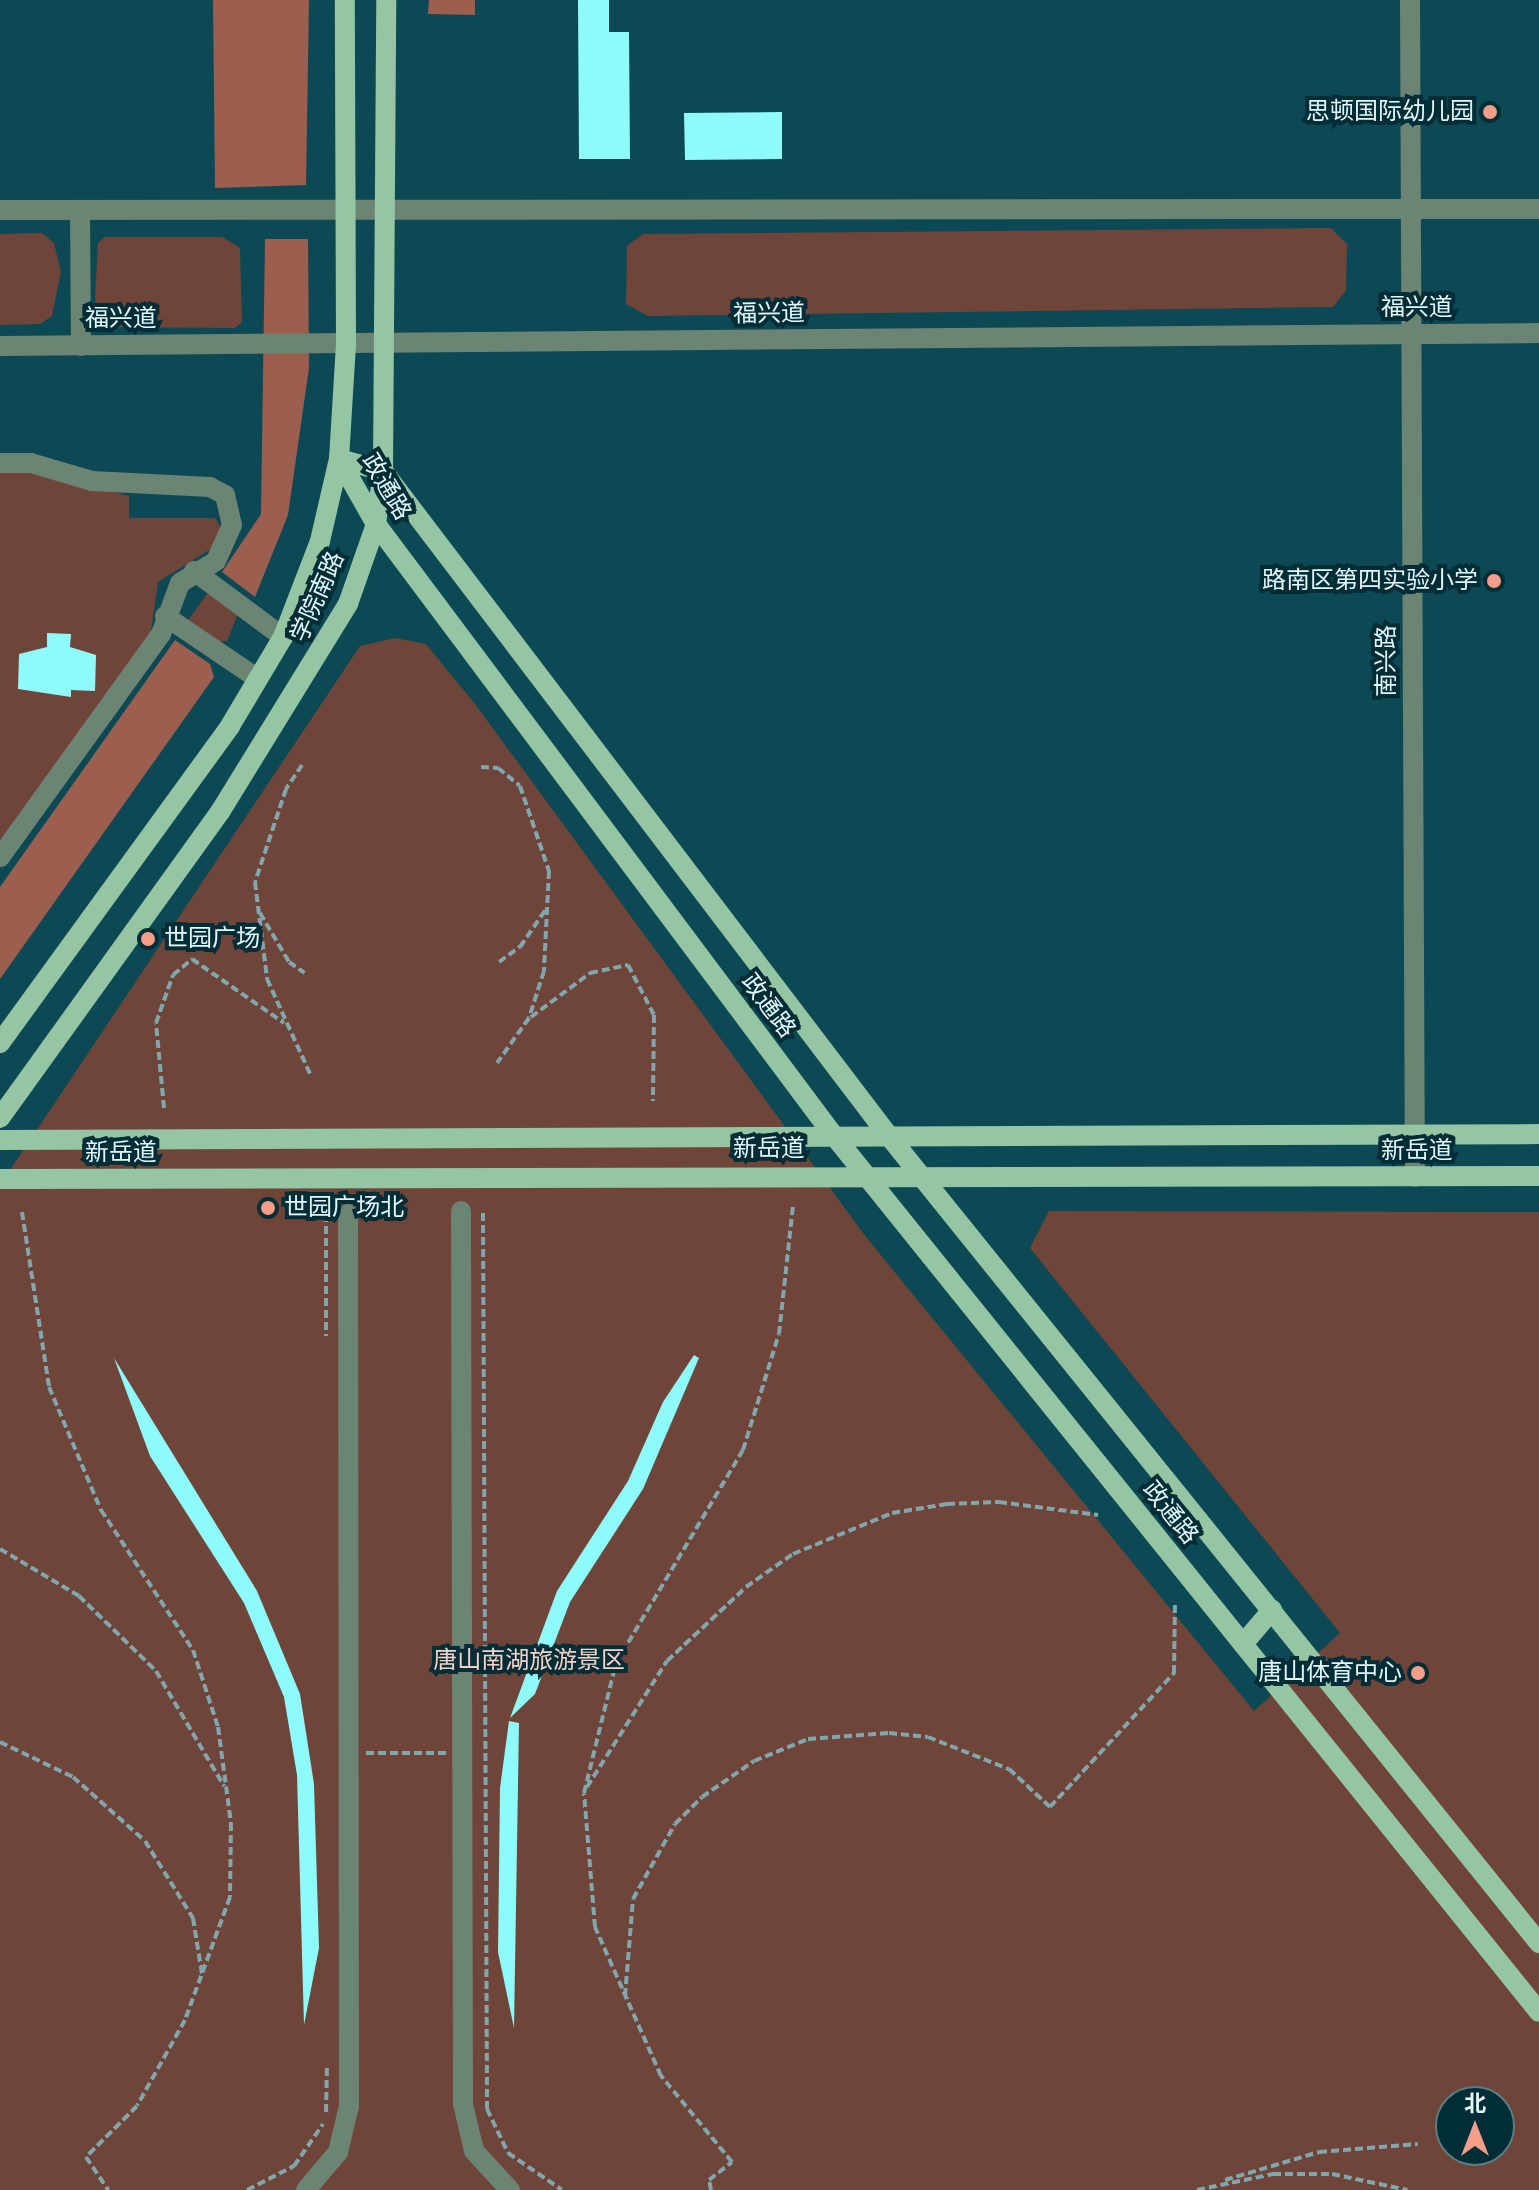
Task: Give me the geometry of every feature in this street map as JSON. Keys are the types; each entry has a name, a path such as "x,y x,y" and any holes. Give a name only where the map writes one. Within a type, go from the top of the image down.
{"main road":[{"name":"学院南路","path":"0,1043 258,679 283,637 320,541 339,459 346,343 345,0"},
{"name":"学院南路","path":"0,1118 311,674 348,604 376,524 383,471 386,343 386,0"},
{"name":"政通路","path":"339,459 383,471 888,1135 928,1179 1539,1943"},
{"name":"政通路","path":"339,459 376,524 831,1132 1539,2012"},
{"name":"新岳道","path":"0,1140 831,1132 888,1135 1539,1134"},
{"name":"新岳道","path":"0,1179 1539,1176"},
{"path":"1243,1644 1272,1610"}],"street":[{"name":"南兴路","path":"1410,0 1415,1177"},
{"path":"0,210 1539,209"},
{"path":"80,210 81,346"},
{"name":"福兴道","path":"0,346 1539,333"},
{"path":"0,463 31,463 92,481 210,487 230,509 230,540 216,561 194,571 167,601 161,634 0,857"},
{"path":"194,571 283,637"},
{"path":"165,616 258,679"},
{"path":"461,1211 463,2104 474,2151 510,2190"},
{"path":"306,2190 338,2152 349,2106 348,1214"}],"path":[{"path":"302,765 257,865 259,951 286,1024 311,1076"},
{"path":"481,767 498,768 520,786 545,853 548,952 529,1018"},
{"path":"499,962 520,947 547,907"},
{"path":"258,911 289,962 305,973"},
{"path":"164,1108 156,1023 173,975 192,959 286,1024"},
{"path":"497,1063 529,1018 590,973 628,965 654,1015 653,1101"},
{"path":"711,2190 709,2180 732,2162 661,2076 625,1999 587,1893 584,1793 616,1663 721,1495 759,1406 779,1334 793,1205"},
{"path":"22,1212 34,1321 59,1413 101,1510 193,1650 216,1716 226,1789 230,1897 164,2068 86,2157 108,2190"},
{"path":"483,1213 489,2123 508,2153 562,2190"},
{"path":"326,1214 326,1341"},
{"path":"584,1793 667,1661 746,1587 793,1554 892,1513 947,1504 999,1502 1098,1515"},
{"path":"0,1549 79,1596 156,1671 226,1789"},
{"path":"625,1999 633,1899 675,1824 702,1797 754,1761 808,1739 889,1733 971,1752 1009,1769 1050,1807 1174,1673 1175,1604"},
{"path":"0,1742 73,1777 145,1841 193,1918 202,1975"},
{"path":"348,1753 485,1753"},
{"path":"247,2190 294,2166 316,2142 326,2111 328,2049"},
{"path":"1197,2190 1319,2152 1418,2144"},
{"path":"1215,2184 1332,2174 1407,2190"}],"green space":[{"path":"1331,228 1347,244 1346,290 1333,307 648,316 626,304 627,246 643,234"},
{"path":"42,233 54,243 61,272 52,316 40,324 0,325 0,234"},
{"path":"105,237 222,237 240,248 242,322 235,328 108,327 98,320 95,297 98,243"},
{"path":"0,472 41,472 129,496 129,518 215,518 223,531 214,547 158,582 150,639 0,843"},
{"path":"209,591 238,614 227,641 216,642 187,622"},
{"name":"唐山南湖旅游景区","path":"395,638 426,644 475,704 866,1237 1254,1711 1340,1633 1030,1248 1049,1211 1539,1212 1539,2190 0,2190 0,1185 360,646"}],"shaded area":[{"path":"213,0 309,0 306,185 215,188"},
{"path":"429,0 475,0 475,15 428,14"},
{"path":"265,239 308,239 309,368 288,515 255,597 222,572 261,514"},
{"path":"175,640 210,664 214,677 0,979 0,887"}],"building":[{"path":"578,0 609,0 609,32 629,32 630,159 579,159"},
{"path":"782,112 782,159 685,160 684,113"},
{"path":"47,633 71,634 70,647 96,655 95,691 71,690 71,697 18,689 19,654 47,647"},
{"path":"694,1355 699,1358 643,1489 570,1602 535,1694 510,1718 557,1591 628,1481 663,1402"},
{"path":"114,1358 257,1591 300,1694 314,1784 319,1948 304,2025 297,1775 284,1697 244,1603 150,1456"},
{"path":"509,1721 519,1723 514,2028 498,1952 500,1788"}],"place":[{"name":"思顿国际幼儿园","path":"1490,112"},
{"name":"路南区第四实验小学","path":"1494,581"},
{"name":"世园广场","path":"148,939"},
{"name":"世园广场北","path":"268,1208"},
{"name":"唐山体育中心","path":"1418,1673"}]}
